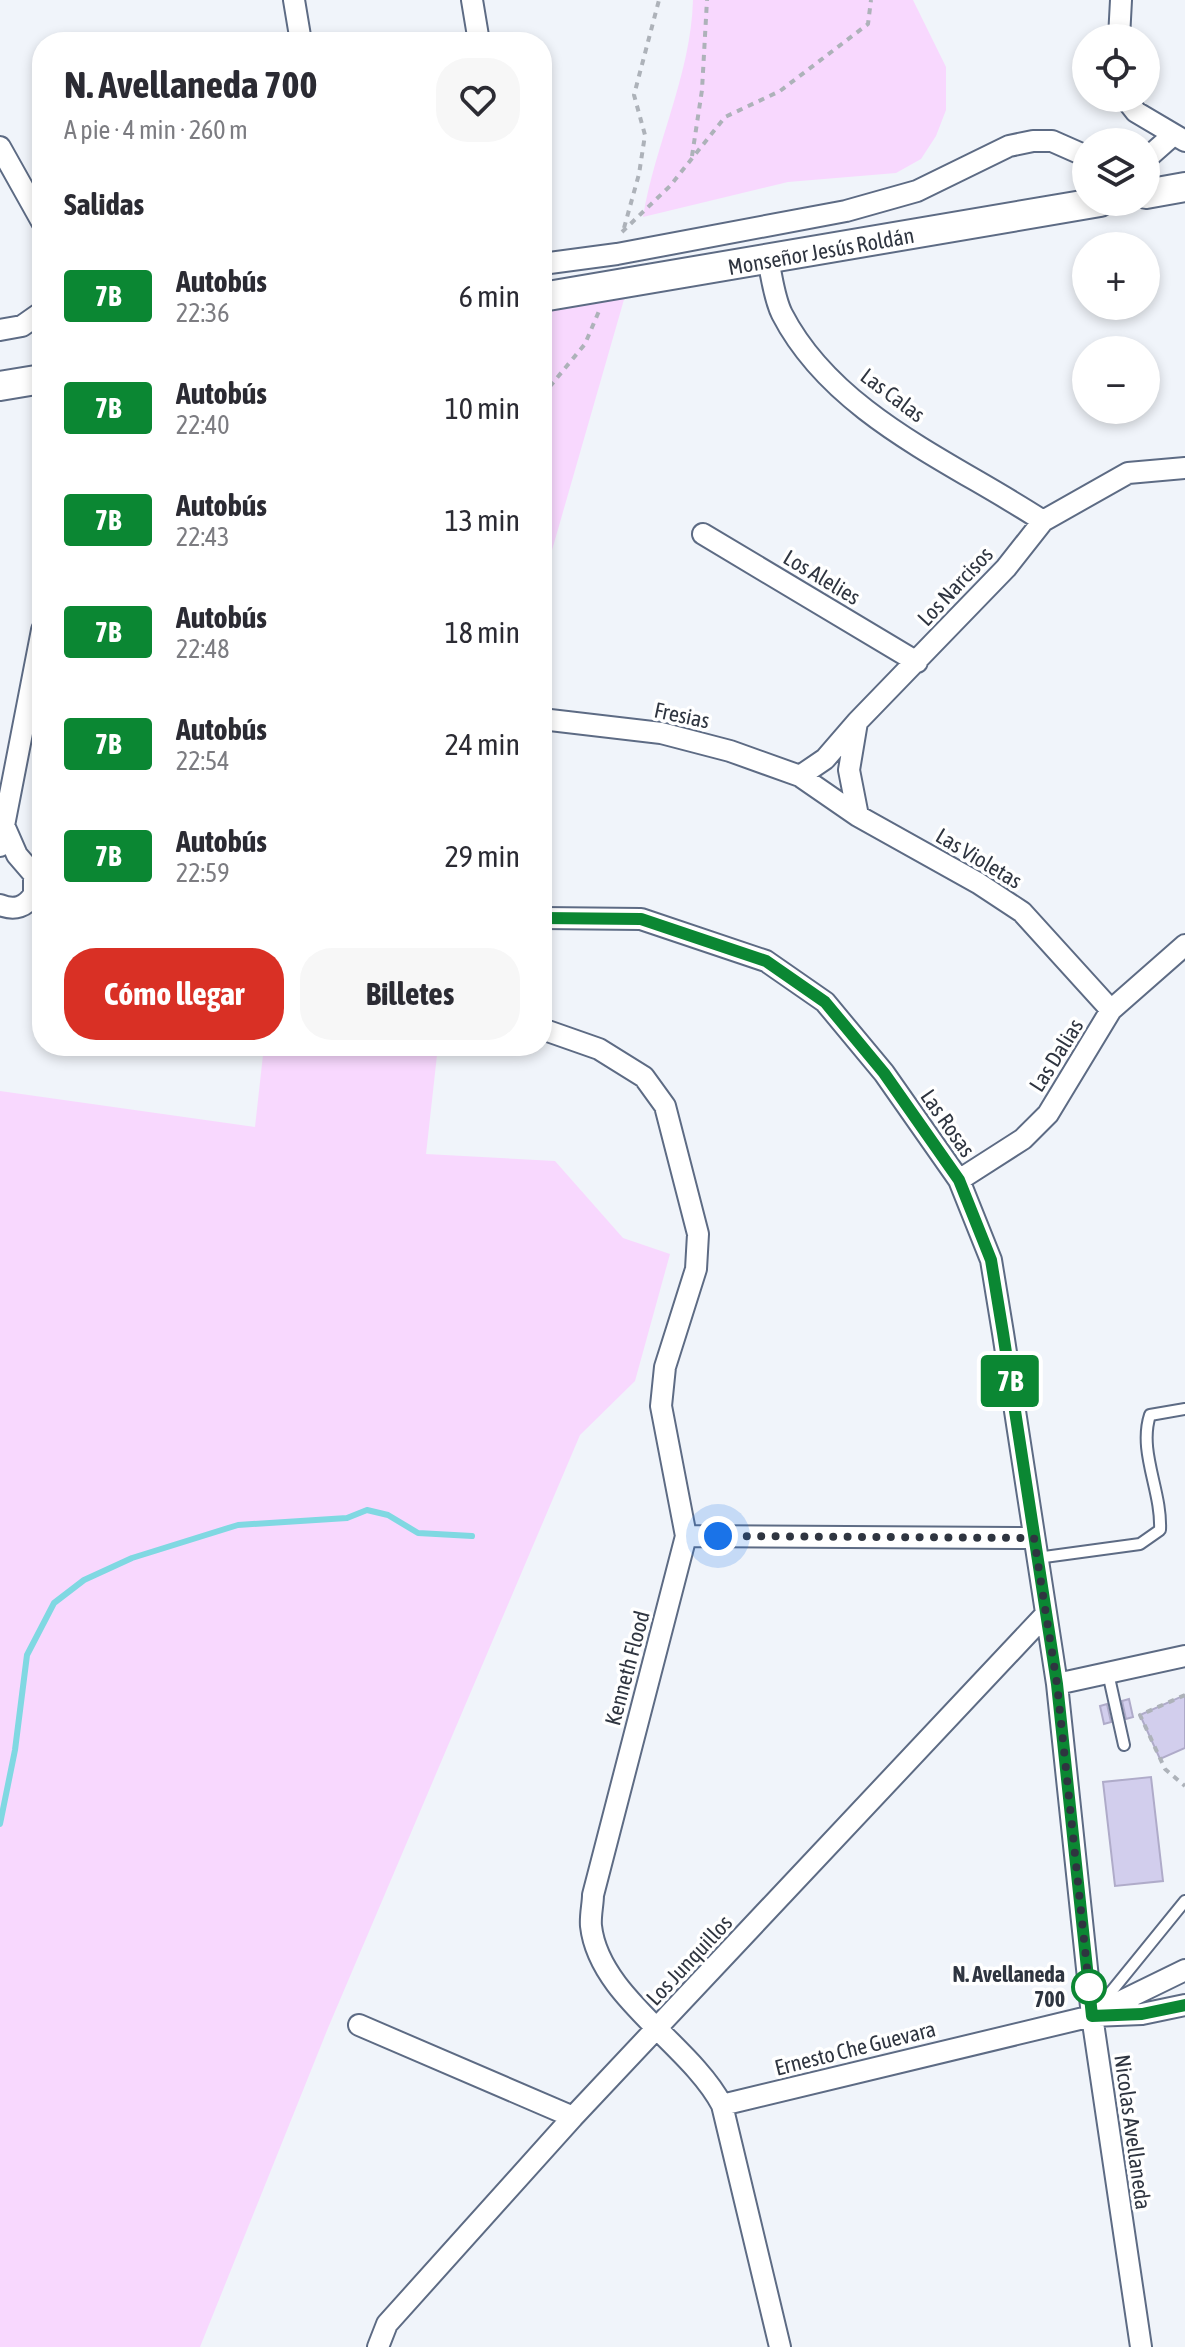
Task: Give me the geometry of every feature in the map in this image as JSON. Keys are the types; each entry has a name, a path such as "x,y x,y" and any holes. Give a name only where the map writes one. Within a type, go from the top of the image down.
{"street":[{"path":"294,0 299,32"},
{"path":"472,0 477,32"},
{"path":"1120,24 1121,0"},
{"path":"1136,112 1179,138 1160,150"},
{"path":"552,263 617,254 846,211 917,191 1009,146 1052,141 1072,150"},
{"path":"0,147 32,204"},
{"path":"1160,191 1185,187"},
{"name":"Monseñor Jesús Roldán","path":"552,295 1072,207"},
{"name":"Las Calas","path":"768,260 780,310 801,346 867,411 1043,521"},
{"path":"0,330 22,326 32,319"},
{"path":"0,386 32,381"},
{"name":"Los Narcisos","path":"800,776 825,759 1006,568 1043,521 1128,473 1185,468"},
{"name":"Los Alelies","path":"703,534 917,662"},
{"path":"0,846 5,788 32,673"},
{"name":"Fresias","path":"552,720 661,733 730,751 800,776"},
{"path":"857,722 849,770 858,816"},
{"name":"Las Violetas","path":"800,776 858,816 978,883 1022,912 1111,1010"},
{"path":"2,822 32,873"},
{"path":"0,865 10,861 32,875"},
{"path":"0,905 9,908 32,907"},
{"name":"Las Rosas","path":"552,918 641,919 766,961 825,1002 884,1073 959,1180 991,1260 1057,1684"},
{"name":"Las Dalias","path":"959,1180 1023,1139 1048,1114 1111,1010 1185,945"},
{"name":"Kenneth Flood","path":"552,1033 599,1049 644,1077 665,1106 698,1234 696,1269 665,1367 661,1406 686,1536 593,1895 591,1927 604,1964 641,2013 710,2082 722,2105 780,2347"},
{"path":"686,1536 1036,1548"},
{"name":"Los Junquillos","path":"378,2347 387,2324 573,2117 1046,1614"},
{"path":"1057,1684 1185,1656"},
{"name":"Nicolas Avellaneda","path":"1057,1684 1092,2016 1141,2347"},
{"path":"1092,2016 1185,1970"},
{"path":"1092,2016 1142,2014 1185,2005"},
{"name":"Ernesto Che Guevara","path":"722,2105 1092,2016"},
{"path":"359,2025 573,2117"}],"lane":[{"path":"612,286 617,254"},
{"path":"1036,1548 1140,1544 1160,1530 1161,1510 1144,1433 1150,1415 1185,1409"},
{"path":"1108,1673 1124,1745"},
{"path":"1092,2016 1185,1901"}],"path":[{"path":"617,254 639,174 645,135 634,95 659,0"},
{"path":"691,159 705,58 707,0"},
{"path":"622,232 670,186 725,117 780,91 868,24 871,0"},
{"path":"552,384 585,344 612,286"},
{"path":"1185,1695 1140,1715 1165,1769 1185,1786"}],"shaded area":[{"path":"693,0 913,0 946,67 946,110 936,136 921,159 896,173 788,182 643,217 686,55"},
{"path":"625,296 552,550 552,307"},
{"path":"263,1056 437,1056 426,1154 555,1161 623,1238 670,1254 635,1381 580,1435 328,2028 200,2347 0,2347 0,1091 255,1127"}],"building":[{"path":"1185,1695 1185,1748 1160,1759 1140,1715"},
{"path":"1129,1699 1133,1717 1126,1719 1122,1701"},
{"path":"1107,1704 1111,1722 1104,1724 1100,1706"},
{"path":"1151,1777 1163,1881 1115,1886 1103,1782"}],"waterway":[{"path":"0,1824 15,1750 27,1655 54,1603 84,1580 132,1558 238,1525 347,1518 367,1510 388,1515 418,1533 472,1536"}],"bus line":[{"name":"7B","path":"552,918 641,919 766,961 825,1002 884,1073 959,1180 991,1260 1003,1333 1057,1684 1092,2016 1142,2014 1185,2005"}],"place":[{"name":"N. Avellaneda 700","path":"1089,1987"}],"route":[{"path":"718,1536 1034,1538 1057,1684 1089,1987"}]}
